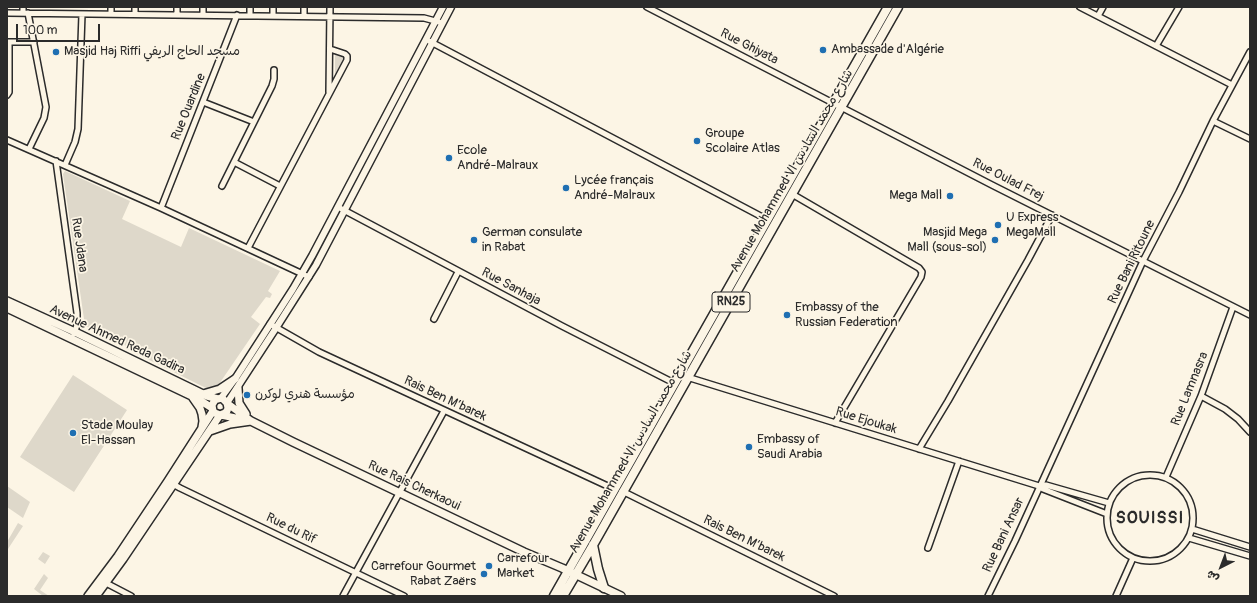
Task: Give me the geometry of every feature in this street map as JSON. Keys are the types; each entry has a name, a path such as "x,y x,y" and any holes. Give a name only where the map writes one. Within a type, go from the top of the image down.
{"main road":[{"name":"RN25","path":"554,596 572,573 618,490 674,383 768,220 838,105 888,7"},
{"name":"Avenue Mohammed VI شارع محمد السادس","path":"563,596 572,573 593,545 618,490 687,377 792,194 838,105 898,7"},
{"name":"Avenue Ahmed Reda Gadira","path":"7,301 192,396 213,409"},
{"name":"Avenue Ahmed Reda Gadira","path":"7,308 74,335 202,394 219,399"},
{"path":"202,394 218,390 234,379"},
{"path":"238,388 239,404 251,421"},
{"path":"192,396 202,414 202,430"},
{"path":"96,596 171,483 213,409 213,402 223,399 251,421"},
{"path":"88,596 221,415 227,411 228,403"},
{"path":"213,409 217,414 251,421"},
{"path":"210,431 230,424 251,421"},
{"name":"Rue Rais Cherkaoui","path":"251,421 524,552 621,596"},
{"path":"593,545 604,588"}],"street":[{"path":"23,7 34,42 46,110 44,118 29,149"},
{"path":"111,7 111,14"},
{"path":"134,14 135,7"},
{"path":"177,7 177,15"},
{"path":"203,7 203,15"},
{"path":"250,7 250,16"},
{"path":"273,7 273,16"},
{"path":"304,7 304,16"},
{"path":"329,93 330,7"},
{"path":"219,399 234,379 302,273 425,40 433,19 443,7"},
{"path":"228,403 309,277 451,7"},
{"name":"Rue Ghiyata","path":"647,7 838,105"},
{"path":"1080,7 1232,85"},
{"path":"1098,16 1104,7"},
{"path":"1156,46 1179,7"},
{"path":"7,13 304,16 433,19 443,23"},
{"path":"64,164 75,142 78,129 82,14"},
{"name":"Rue Ouardine","path":"161,208 237,15"},
{"path":"425,40 768,220"},
{"path":"7,95 9,92 8,42 34,42"},
{"path":"248,248 347,58 345,54 330,49"},
{"name":"Rue Bani Ritoune","path":"1040,485 1143,261 1250,52"},
{"path":"222,186 272,86 274,70"},
{"path":"203,102 254,122"},
{"name":"Rue Oulad Frej","path":"838,105 1250,315"},
{"path":"1214,121 1250,139"},
{"path":"7,140 161,208 309,277"},
{"name":"Rue Jdana","path":"56,161 77,313 77,325 74,335"},
{"path":"234,162 280,186"},
{"path":"792,194 921,270 922,272 921,277 835,423"},
{"name":"Rue Sanhaja","path":"338,207 458,272 674,383"},
{"path":"919,449 1028,260 1052,215"},
{"path":"434,319 458,272"},
{"name":"Rue Lamnasra","path":"1166,477 1201,396 1233,307"},
{"name":"Rais Ben M’barek","path":"270,324 319,352 618,490 834,596"},
{"name":"Rue Ejoukak","path":"687,377 959,461 1040,485 1046,485 1109,503"},
{"path":"1201,396 1225,409 1238,419 1250,432"},
{"path":"343,596 444,411"},
{"path":"928,548 959,461"},
{"path":"1155,475 1166,477 1182,488 1190,501 1193,516 1192,529 1189,538 1180,549 1170,556 1159,560 1148,561 1133,558 1117,546 1111,536 1107,514 1109,503 1116,491 1128,482 1141,476 1155,475"},
{"name":"Rue du Rif","path":"171,483 404,596"},
{"name":"Rue Ejoukak","path":"1040,485 1043,490 1107,514"},
{"name":"Rue Bani Ansar","path":"988,596 1040,485"},
{"path":"1192,529 1250,547"},
{"path":"1189,538 1250,556"},
{"path":"1116,596 1133,558"},
{"path":"106,583 131,596"}],"shaded area":[{"path":"335,54 344,57 335,75"},
{"path":"65,171 130,201 122,219 181,247 189,228 280,271 268,291 272,294 270,298 266,297 251,317 260,324 217,387 210,390 125,348 126,346 85,326 63,174"},
{"path":"73,375 127,410 74,492 20,457"},
{"path":"7,486 30,502 23,518 7,507"},
{"path":"18,523 23,526 8,549 7,542"},
{"path":"43,552 50,556 45,564 38,559"},
{"path":"44,574 48,578 40,590 49,596 43,596 34,589"}],"place":[{"name":"Ambassade d'Algérie","path":"823,50"},
{"name":"Masjid Haj Riffi مسجد الحاج الريفي","path":"56,52"},
{"name":"Groupe Scolaire Atlas","path":"697,141"},
{"name":"Ecole André-Malraux","path":"449,158"},
{"name":"Lycée français André-Malraux","path":"566,188"},
{"name":"Mega Mall","path":"950,196"},
{"name":"U Express MegaMall","path":"998,225"},
{"name":"German consulate in Rabat","path":"474,240"},
{"name":"Masjid Mega Mall (sous-sol)","path":"995,240"},
{"name":"Embassy of the Russian Federation","path":"787,315"},
{"name":"مؤسسة هنري لوكرن","path":"247,395"},
{"name":"Stade Moulay El-Hassan","path":"73,433"},
{"name":"Embassy of Saudi Arabia","path":"749,447"},
{"name":"Carrefour Market","path":"489,566"},
{"name":"Carrefour Gourmet Rabat Zaërs","path":"484,574"}],"district":[{"name":"SOUISSI","path":"1150,519"}]}
